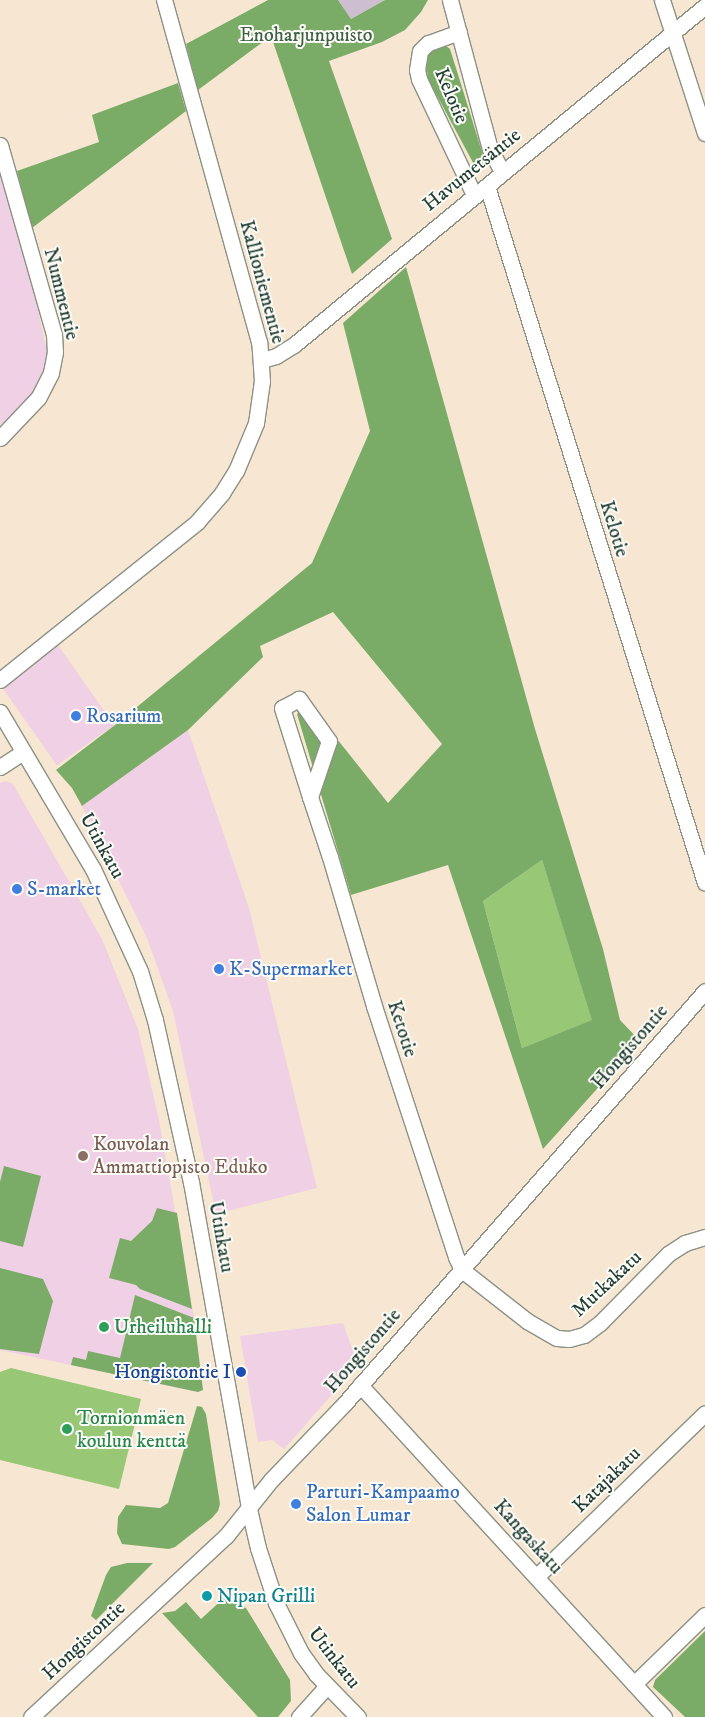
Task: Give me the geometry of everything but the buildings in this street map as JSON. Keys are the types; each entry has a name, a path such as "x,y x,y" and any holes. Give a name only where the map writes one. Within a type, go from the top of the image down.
{"street":[{"name":"Kallioniementie","path":"0,680 197,522 222,494 240,462 256,423 262,381 262,360 259,342 164,0"},
{"name":"Kelotie","path":"450,0 490,149 502,172"},
{"path":"662,0 705,133"},
{"name":"Havumetsäntie","path":"262,360 276,356 294,344 705,6"},
{"name":"Kelotie","path":"459,32 428,43 420,51 417,70 419,79 474,195"},
{"name":"Nummentie","path":"0,145 54,334 56,352 51,373 38,398 0,438"},
{"name":"Kelotie","path":"487,186 705,884"},
{"name":"Ketotie","path":"310,798 329,741 299,699 282,708 374,1006 453,1248 462,1270"},
{"name":"Utinkatu","path":"0,712 93,869 121,926 148,994 166,1063 191,1182 249,1509 258,1548 279,1610 301,1653 327,1686 358,1717"},
{"path":"0,767 23,752"},
{"name":"Hongistontie","path":"31,1717 226,1536 271,1480 360,1385 705,991"},
{"name":"Mutkakatu","path":"462,1270 539,1329 557,1338 569,1339 584,1335 600,1323 668,1254 685,1243 705,1237"},
{"name":"Kangaskatu","path":"360,1385 537,1576 664,1717"},
{"name":"Katajakatu","path":"537,1576 705,1413"},
{"path":"634,1684 705,1615"},
{"path":"299,1717 327,1686"}],"shaded area":[{"path":"338,0 385,0 351,19"},
{"path":"0,172 38,309 47,352 42,377 33,394 21,409 0,425"},
{"path":"58,645 114,725 57,765 1,685"},
{"path":"188,730 249,908 317,1188 216,1214 173,1011 147,938 82,806"},
{"name":"Kouvolan Ammattiopisto Eduko","path":"6,781 13,784 102,939 138,1029 159,1120 194,1318 203,1390 198,1392 0,1350 0,783"},
{"path":"343,1323 358,1365 284,1449 272,1440 258,1442 240,1336"}],"green space":[{"name":"Enoharjunpuisto","path":"268,0 338,0 351,19 385,0 428,0 421,12 405,30 382,42 329,61 392,239 352,274 271,36 198,90 186,44"},
{"path":"445,45 450,49 484,158 483,165 477,170 428,79 426,63 429,53 439,46"},
{"path":"178,83 186,111 32,228 17,171 99,142 92,115"},
{"path":"406,267 535,729 603,949 620,1020 640,1041 543,1149 448,865 351,895 297,714 310,705 388,803 442,744 333,612 260,646 263,657 188,730 82,806 72,788 56,770 115,725 312,563 370,431 343,323","holes":["542,860 592,1020 522,1048 483,901"]},
{"path":"542,860 593,1020 522,1048 483,901"},
{"path":"4,1166 41,1176 23,1247 0,1241 0,1182"},
{"path":"157,1208 177,1213 192,1309 140,1289 136,1285 109,1278 120,1238 131,1241 152,1221"},
{"path":"0,1268 43,1279 53,1301 39,1354 0,1349"},
{"path":"135,1295 194,1318 203,1390 198,1392 71,1365 73,1357 86,1360 88,1351 120,1358"},
{"name":"Tornionmäen koulun kenttä","path":"11,1368 141,1399 119,1489 0,1460 0,1372"},
{"path":"197,1406 202,1407 206,1414 220,1504 218,1511 212,1518 175,1547 169,1549 122,1544 117,1533 118,1517 126,1505 160,1508 168,1503"},
{"path":"127,1563 153,1563 96,1620 91,1616 106,1575 111,1567"},
{"path":"225,1597 246,1608 290,1680 291,1701 278,1717 258,1717 162,1613 175,1611 186,1602 201,1619"},
{"path":"705,1631 705,1717 685,1717 653,1687 655,1680"}],"place":[{"name":"Rosarium","path":"76,716"},
{"name":"S-market","path":"17,889"},
{"name":"K-Supermarket","path":"219,969"},
{"name":"Kouvolan Ammattiopisto Eduko","path":"83,1156"},
{"name":"Urheiluhalli","path":"104,1327"},
{"name":"Hongistontie I","path":"241,1372"},
{"name":"Tornionmäen koulun kenttä","path":"67,1429"},
{"name":"Parturi-Kampaamo Salon Lumar","path":"296,1504"},
{"name":"Nipan Grilli","path":"207,1596"}]}
